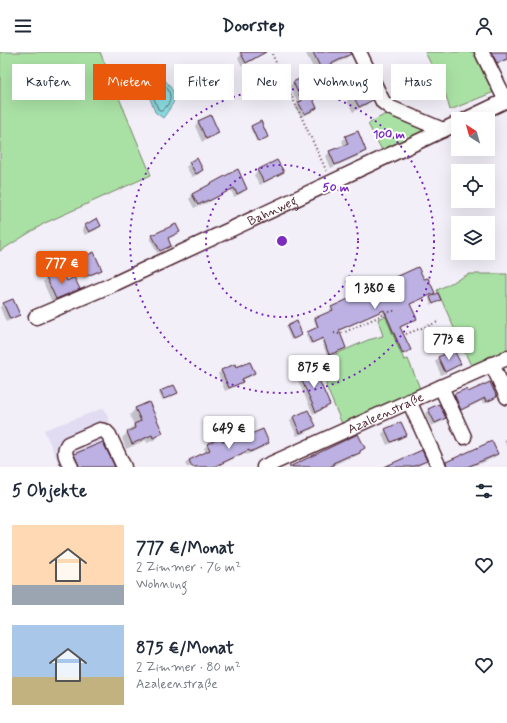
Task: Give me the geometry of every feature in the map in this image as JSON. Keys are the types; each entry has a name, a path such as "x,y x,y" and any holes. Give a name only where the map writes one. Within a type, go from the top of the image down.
{"street":[{"path":"359,52 383,102 390,108 443,130"},
{"path":"482,52 507,100 482,112"},
{"name":"Bahnweg","path":"36,317 150,267 451,126"},
{"name":"Azaleenstraße","path":"264,467 507,358"},
{"path":"492,364 507,397"},
{"path":"441,387 464,437"},
{"path":"409,401 439,467"},
{"path":"71,467 65,454 65,449 68,444 100,430 105,431 109,435 124,467"}],"path":[{"path":"272,54 331,182"},
{"path":"334,333 339,334 345,332 389,312 396,311"},
{"path":"406,334 438,322"}],"shaded area":[{"path":"104,408 129,467 60,467 44,430"}],"green space":[{"path":"0,52 100,52 105,64 93,64 93,100 120,100 151,175 45,223 0,251"},
{"path":"425,52 476,52 494,92 450,110 446,96 446,64 431,64"},
{"path":"389,112 430,130 383,152 368,124"},
{"path":"469,274 507,274 507,351 473,366 472,368 437,290"},
{"path":"386,316 404,360 408,359 421,391 343,426 326,386 329,357 368,340 383,336 378,319"}],"water":[{"path":"166,81 173,91 173,103 163,118 155,112 151,100 166,100"}],"building":[{"path":"240,52 266,52 246,63"},
{"path":"313,52 351,52 351,54 331,64 319,64"},
{"path":"491,52 507,52 507,59 497,63"},
{"path":"299,79 299,95 293,82"},
{"path":"313,100 317,108 305,114 298,102"},
{"path":"355,100 373,100 359,107"},
{"path":"211,115 219,133 206,139 198,121"},
{"path":"261,121 268,137 258,142 251,126"},
{"path":"358,131 366,151 335,165 329,151 348,144 345,136"},
{"path":"197,158 203,170 196,174 189,162"},
{"path":"277,160 284,172 264,182 257,170"},
{"path":"238,169 247,189 237,194 234,188 198,205 192,194"},
{"path":"97,218 101,226 89,232 85,225"},
{"path":"176,224 180,232 168,238 171,246 160,251 152,235"},
{"path":"94,252 102,270 87,276 79,259"},
{"path":"418,267 424,279 428,278 435,293 410,304 417,319 400,327 411,350 403,354 384,310 339,330 346,348 329,355 323,338 312,343 307,332 318,327 315,318 333,310 331,307"},
{"path":"62,270 67,281 74,277 80,289 56,299 46,277"},
{"path":"438,293 441,300 433,304 430,297"},
{"path":"13,299 20,315 10,319 3,303"},
{"path":"297,321 302,335 293,339 287,326"},
{"path":"454,350 461,364 445,372 438,357"},
{"path":"250,362 255,373 242,379 243,382 229,388 221,370 235,364 236,367"},
{"path":"313,366 330,405 316,412 298,372"},
{"path":"490,382 497,397 486,402 485,398 461,410 454,394 466,389 468,392"},
{"path":"174,385 178,393 164,399 160,391"},
{"path":"149,402 163,433 153,438 152,435 132,444 127,432 135,428 134,424 141,421 135,408"},
{"path":"439,404 446,418 435,423 428,409"},
{"path":"308,410 316,426 300,433 293,417"},
{"path":"401,422 407,435 391,442 385,429"},
{"path":"263,429 269,443 250,452 249,450 214,467 192,467 189,460 210,450 207,444 221,437 223,442 238,437 239,439"},
{"path":"358,434 365,448 360,451 360,453 351,455 333,463 334,465 329,467 289,467"},
{"path":"492,441 498,454 467,467 447,467 446,462"},
{"path":"103,442 115,467 79,467 74,454"},
{"path":"422,450 427,461 412,467 384,467"}]}
